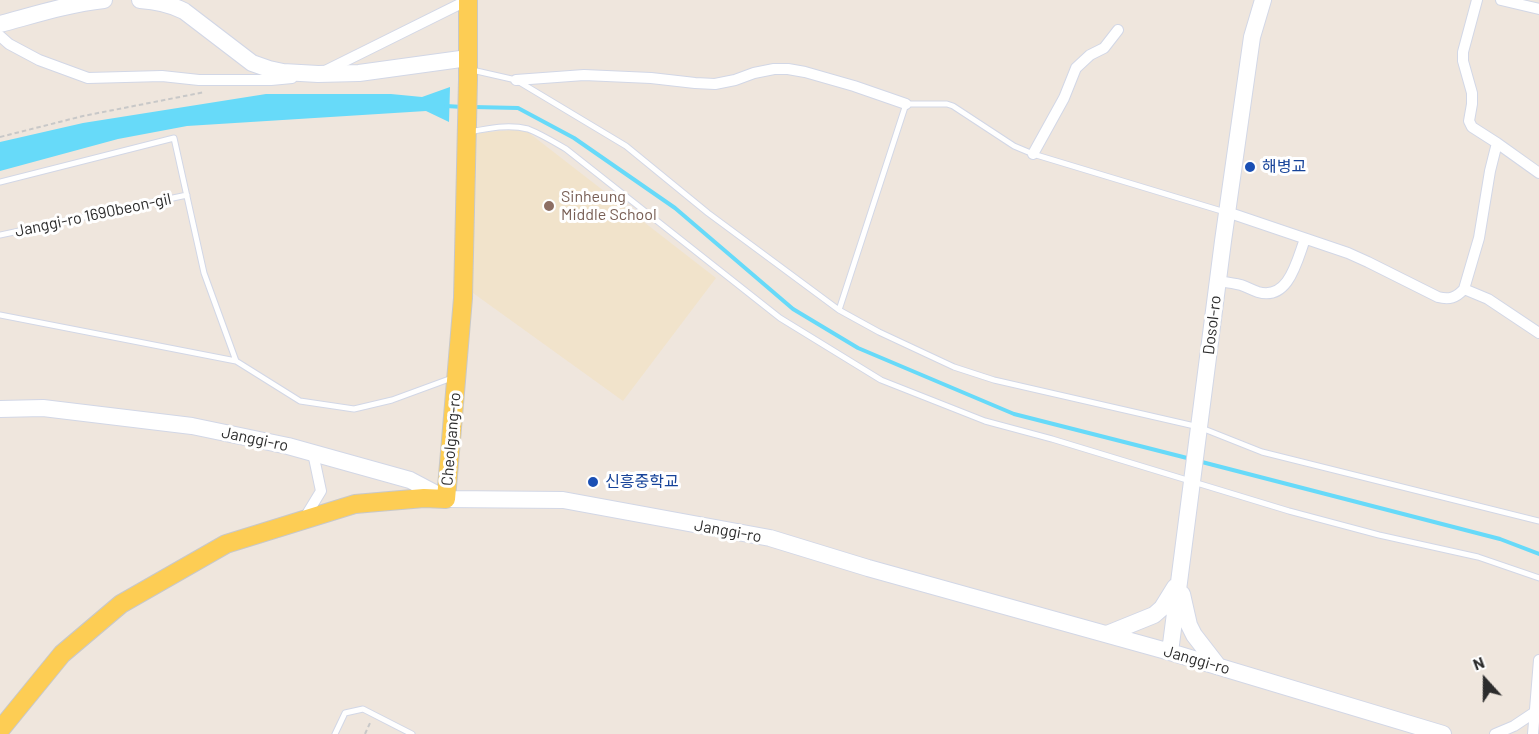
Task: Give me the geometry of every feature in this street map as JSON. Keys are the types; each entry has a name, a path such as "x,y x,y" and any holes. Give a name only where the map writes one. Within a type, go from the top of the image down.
{"main road":[{"path":"0,24 60,8 104,0"},
{"path":"140,0 158,1 184,11 252,63 283,72 318,74 468,69"},
{"name":"Cheolgang-ro","path":"0,730 62,654 121,604 226,544 355,504 424,498 446,499 463,298 468,0"},
{"name":"Dosol-ro","path":"1170,652 1227,212 1252,37 1263,0"},
{"name":"Janggi-ro","path":"0,409 43,408 192,426 288,446 410,480 446,499 562,500 770,538 879,571 1170,652 1443,734"},
{"path":"1107,634 1154,615 1162,608 1179,581"},
{"path":"1179,581 1189,625 1218,666"}],"street":[{"path":"0,36 9,44 39,60 88,78 162,76 199,80 271,80 318,74 468,0"},
{"path":"1477,0 1463,52 1463,61 1472,93 1469,120 1472,127 1539,172"},
{"path":"1502,0 1539,9"},
{"path":"1033,154 1064,98 1076,68 1090,55 1104,48 1118,30"},
{"path":"516,80 584,75 715,84 754,73 788,69 854,86 906,104"},
{"path":"1227,212 1368,262 1437,297 1452,298 1464,289 1479,237 1497,143"},
{"path":"1218,281 1260,292 1277,291 1286,284 1305,239"},
{"path":"1464,289 1488,298 1539,333"},
{"path":"303,520 321,491 313,453"},
{"path":"1533,734 1539,660"},
{"path":"1495,734 1514,726 1535,712"},
{"path":"1389,718 1408,734"}],"lane":[{"path":"468,69 516,80 627,146 708,213 839,310 879,332 954,367 984,377 1198,432 1262,452 1539,521"},
{"path":"839,310 906,104 954,106 1014,146 1033,154 1227,212"},
{"path":"466,130 513,127 528,129 543,136 566,150 780,318 881,380 985,421 1192,478 1289,511 1368,532 1478,556 1539,578"},
{"path":"0,182 174,138 204,273 236,362"},
{"name":"Janggi-ro 1690beon-gil","path":"0,236 187,195"},
{"path":"0,315 236,362 300,401 354,409 392,400 456,377"},
{"path":"335,734 345,713 363,709 412,734"}],"path":[{"path":"0,137 83,116 205,92"},
{"path":"365,734 375,715"}],"shaded area":[{"name":"Sinheung Middle School","path":"524,129 716,278 623,401 473,293 477,133"}],"water":[{"path":"450,87 449,122 426,111 187,126 118,139 0,171 0,142 83,123 266,94 391,94 422,97"}],"waterway":[{"path":"446,106 463,107"},
{"path":"473,107 518,108 574,138 675,208 793,309 858,348 1014,414 1191,459"},
{"path":"1198,461 1500,539 1539,554"}],"place":[{"name":"해병교","path":"1250,167"},
{"name":"Sinheung Middle School","path":"549,206"},
{"name":"신흥중학교","path":"593,482"}]}
